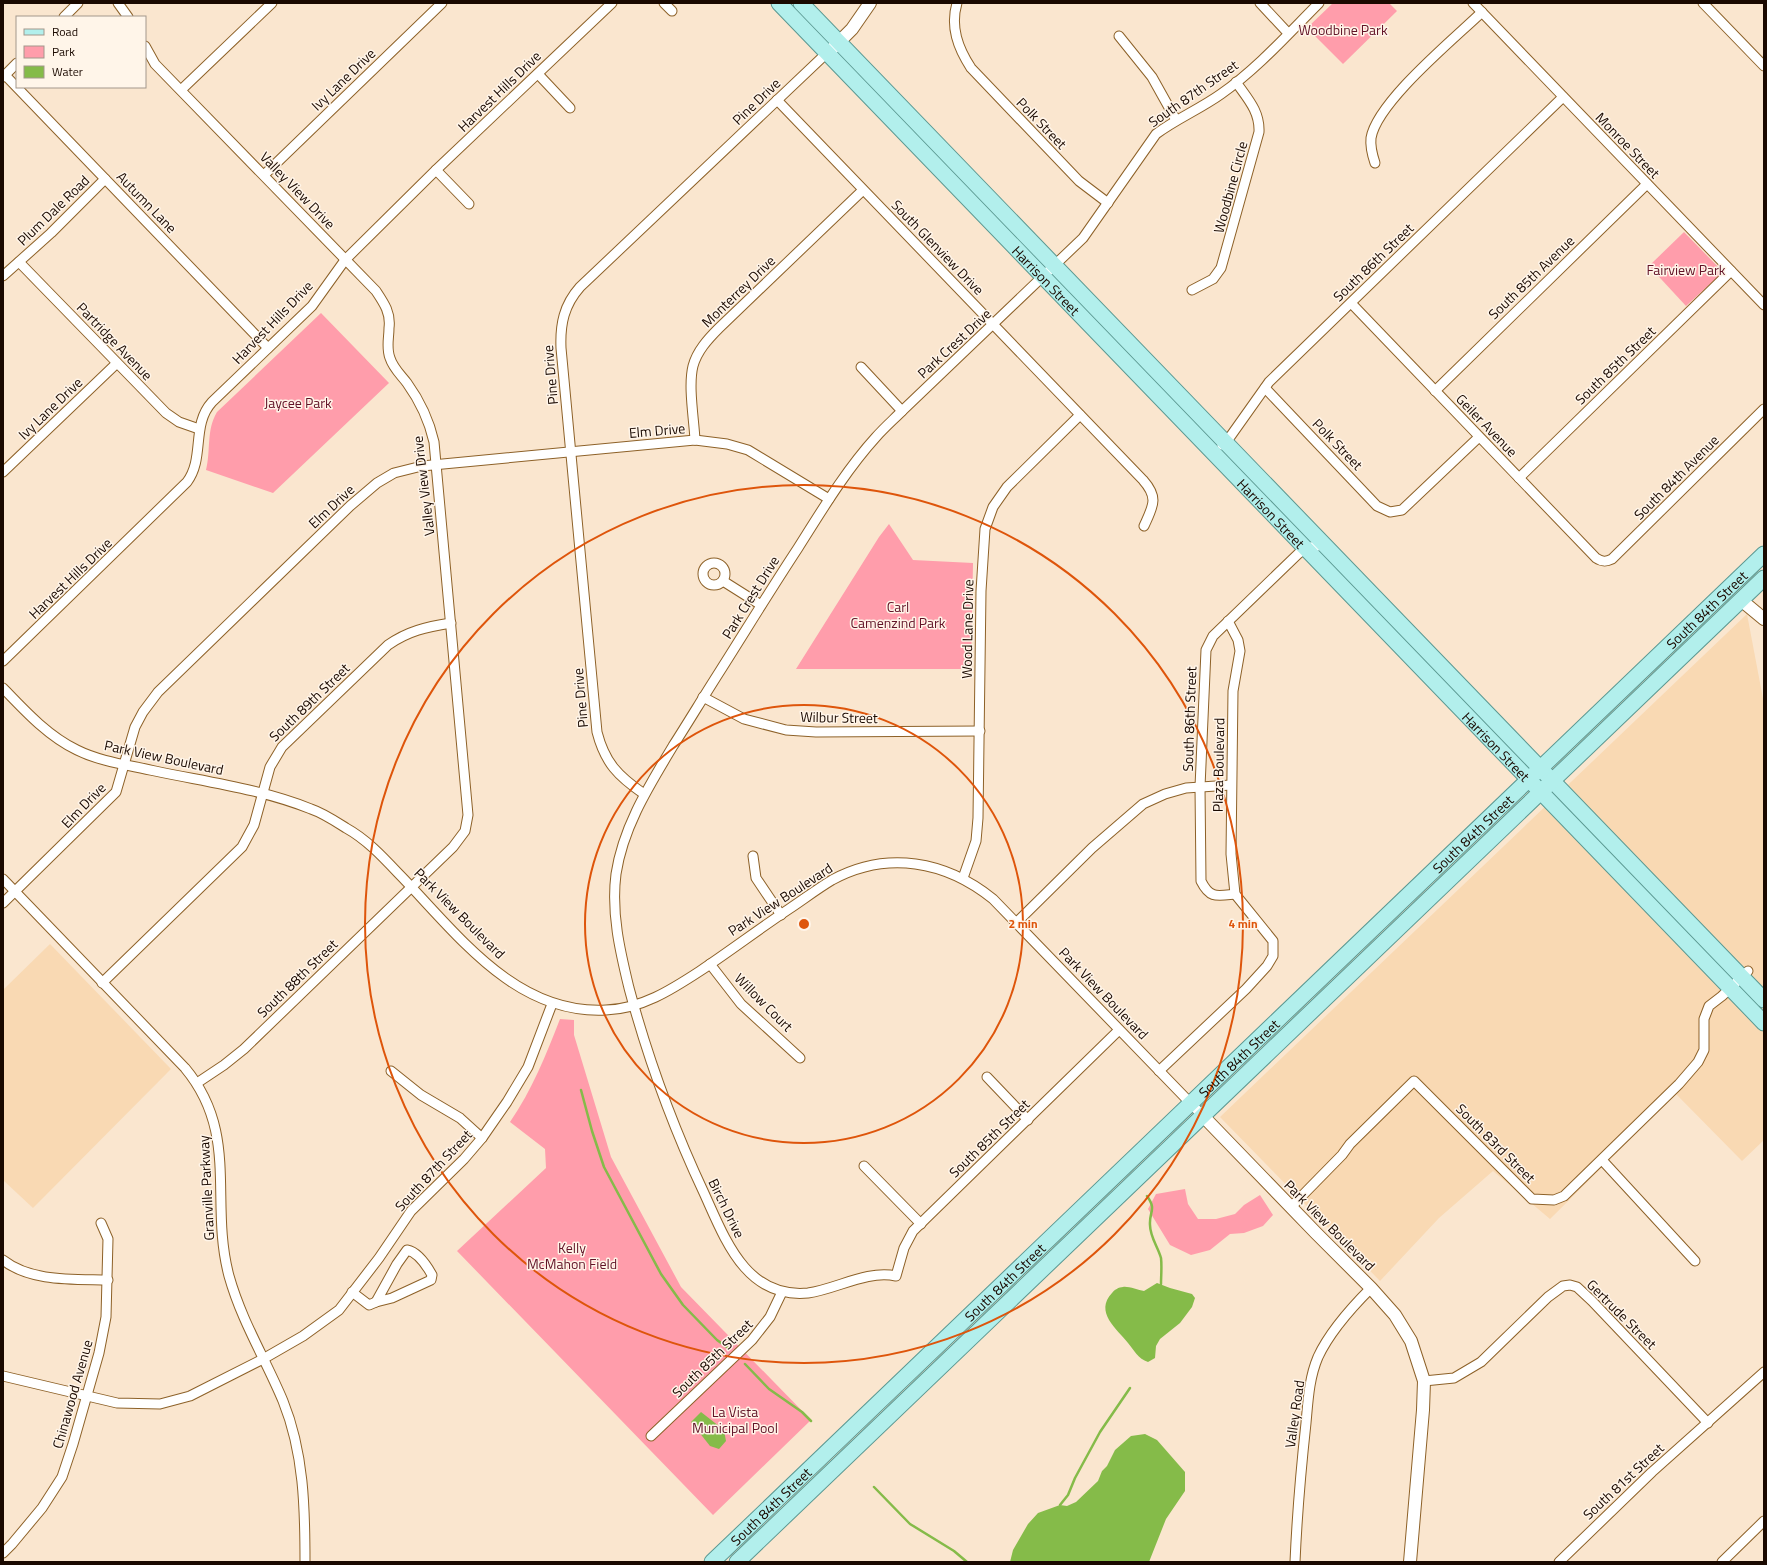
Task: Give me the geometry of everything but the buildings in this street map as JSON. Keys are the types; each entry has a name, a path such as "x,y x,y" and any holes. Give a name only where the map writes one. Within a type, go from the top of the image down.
{"main road":[{"name":"Harrison Street","path":"778,3 833,48 1049,271 1225,444 1540,770 1744,974 1764,1000"},
{"name":"Harrison Street","path":"801,3 833,48"},
{"name":"Harrison Street","path":"1049,271 1208,448 1764,1023"},
{"name":"South 84th Street","path":"712,1562 1764,554"},
{"path":"1742,600 1742,589 1744,584 1764,564"},
{"name":"South 84th Street","path":"737,1562 1764,578"}],"street":[{"path":"65,16 78,3"},
{"path":"118,3 127,16"},
{"path":"181,90 272,3"},
{"name":"Ivy Lane Drive","path":"264,175 442,3"},
{"name":"Harvest Hills Drive","path":"3,662 184,486 194,472 197,462 199,429 202,418 210,405 312,306 345,260 436,170 612,3"},
{"path":"664,3 672,11"},
{"path":"833,48 860,19 870,3"},
{"name":"Polk Street","path":"957,3 955,30 957,42 963,57 971,68 1078,181 1108,203"},
{"path":"1260,3 1288,33"},
{"name":"South 87th Street","path":"1049,271 1083,238 1151,139 1167,125 1221,94 1236,82 1319,3"},
{"name":"Monroe Street","path":"1473,3 1764,305"},
{"path":"1703,3 1764,66"},
{"path":"1375,163 1371,148 1371,137 1378,121 1388,105 1403,88 1482,12"},
{"path":"1119,36 1152,77 1176,120"},
{"name":"Valley View Drive","path":"146,48 155,64 376,292 387,308 390,321 388,344 389,356 394,367 414,394 426,416 434,442 437,465 468,819 465,831 458,842 412,887"},
{"name":"Pine Drive","path":"644,794 623,778 613,768 603,751 597,732 561,338 562,320 569,302 580,287 833,48"},
{"path":"4,76 16,64"},
{"path":"538,74 570,108"},
{"name":"Autumn Lane","path":"4,76 268,348"},
{"name":"Woodbine Circle","path":"1192,290 1213,279 1221,268 1259,132 1257,114 1236,82"},
{"name":"South 86th Street","path":"1225,444 1269,382 1563,97"},
{"name":"South Glenview Drive","path":"777,100 1143,480 1149,488 1154,502 1144,526"},
{"path":"436,170 469,204"},
{"name":"Plum Dale Road","path":"3,276 52,233 105,179"},
{"name":"South 85th Avenue","path":"1435,391 1647,184"},
{"name":"Monterrey Drive","path":"695,440 692,377 693,366 702,348 719,328 863,190"},
{"name":"Partridge Avenue","path":"19,262 170,416 179,422 199,429"},
{"name":"Park Crest Drive","path":"634,1006 618,944 615,905 616,874 627,836 644,794 761,605 829,499 853,465 876,437 902,411 1049,271"},
{"name":"South 85th Street","path":"1518,478 1731,271"},
{"name":"Geiler Avenue","path":"1350,303 1596,558 1601,561 1606,561"},
{"name":"Ivy Lane Drive","path":"3,472 117,363"},
{"path":"861,367 902,411"},
{"name":"Polk Street","path":"1265,388 1377,506 1385,511 1395,512 1402,510 1479,437"},
{"name":"South 84th Avenue","path":"1606,561 1612,559 1764,409"},
{"name":"Wood Lane Drive","path":"962,878 976,841 980,731 981,591 983,543 987,523 997,500 1010,482 1080,415"},
{"name":"Elm Drive","path":"3,903 113,797 119,788 129,744 139,719 158,692 376,483 394,473 422,466 509,459 695,440 727,444 748,450 829,499"},
{"path":"1208,448 1225,444"},
{"path":"1305,548 1323,545"},
{"name":"South 86th Street","path":"1016,923 1092,848 1143,804 1172,792 1186,788 1200,787 1206,650 1213,636 1305,548"},
{"path":"723,581 761,605"},
{"path":"1742,600 1764,619"},
{"name":"Plaza Boulevard","path":"1228,621 1238,640 1240,650 1233,691 1231,785 1231,854 1235,894"},
{"name":"South 89th Street","path":"102,983 237,853 254,825 270,767 282,747 381,651 408,632 421,628 451,623"},
{"name":"Park View Boulevard","path":"3,688 41,726 64,743 92,756 262,793 313,809 350,830 377,851 486,964 520,988 552,1004 575,1010 619,1009 634,1006 656,997 710,964 833,880 866,867 888,864 916,864 945,870 962,878 992,899 1016,923 1291,1207 1372,1288 1395,1315 1411,1341 1424,1381 1424,1410 1410,1562"},
{"name":"Wilbur Street","path":"704,698 744,719 786,730 824,732 980,731"},
{"path":"1159,1071 1268,966 1273,956 1273,941 1235,894 1215,896 1206,891 1201,880 1200,787 1231,785"},
{"path":"753,856 756,878 781,915"},
{"name":"Granville Parkway","path":"3,880 178,1060 197,1083 208,1103 218,1136 221,1168 220,1211 222,1241 229,1275 240,1311 285,1406 297,1449 304,1502 304,1562"},
{"name":"South 88th Street","path":"197,1083 224,1065 244,1049 412,887"},
{"name":"Willow Court","path":"710,964 741,1004 800,1058"},
{"name":"South 83rd Street","path":"1291,1207 1342,1155 1350,1144 1414,1081 1532,1199 1554,1200 1564,1196 1678,1084 1698,1062 1704,1050 1705,1014 1710,1006 1744,974"},
{"name":"South 87th Street","path":"3,1376 117,1403 160,1404 190,1396 263,1359 303,1336 339,1310 379,1258 411,1211 464,1159 482,1138 507,1102 528,1067 552,1004"},
{"name":"Birch Drive","path":"634,1006 671,1117 722,1230 738,1259 748,1273 766,1285 782,1292 808,1293 870,1276 896,1276"},
{"name":"South 85th Street","path":"896,1276 906,1242 920,1224 1119,1030"},
{"path":"392,1071 416,1091 460,1118 482,1138"},
{"path":"987,1076 1028,1120"},
{"path":"1602,1160 1695,1261"},
{"path":"864,1166 920,1224"},
{"name":"Chinawood Avenue","path":"3,1553 42,1508 62,1477 87,1397 99,1353 106,1317 108,1239 101,1223"},
{"path":"352,1292 369,1305 392,1298 431,1280 432,1275 427,1266 413,1251 407,1250 376,1302"},
{"path":"3,1260 11,1266 34,1274 62,1279 108,1280"},
{"name":"Gertrude Street","path":"1424,1381 1454,1378 1481,1362 1548,1297 1563,1286 1570,1285 1577,1287 1592,1301 1708,1423"},
{"name":"Valley Road","path":"1295,1562 1301,1468 1310,1385 1318,1358 1334,1330 1351,1308 1372,1288"},
{"name":"South 85th Street","path":"651,1436 752,1340 770,1317 782,1292"},
{"path":"1708,1423 1764,1372"},
{"name":"South 81st Street","path":"1559,1562 1652,1472 1708,1423"},
{"path":"1722,1562 1764,1521"}],"shaded area":[{"path":"1747,614 1764,704 1764,1140 1742,1161 1676,1094 1550,1219 1493,1171 1439,1218 1380,1281 1220,1117"},
{"path":"50,944 171,1069 33,1208 3,1180 3,990"}],"green space":[{"name":"Woodbine Park","path":"1333,3 1389,3 1397,11 1343,64 1307,28"},
{"name":"Fairview Park","path":"1684,232 1723,272 1686,306 1649,266"},
{"name":"Jaycee Park","path":"321,313 389,383 273,493 206,470 211,426 217,412"},
{"name":"Carl Camenzind Park","path":"889,524 913,560 973,563 971,669 796,669 879,537"},
{"name":"Kelly McMahon Field","path":"560,1019 574,1020 574,1035 611,1157 681,1287 811,1420 713,1515 457,1251 546,1168 545,1149 510,1122 532,1085"},
{"path":"1185,1189 1188,1204 1198,1219 1216,1219 1235,1214 1244,1205 1260,1195 1273,1215 1263,1226 1244,1233 1230,1234 1210,1250 1191,1255 1170,1245 1148,1209 1156,1194"}],"water":[{"path":"1157,1283 1192,1294 1195,1298 1192,1307 1180,1323 1160,1339 1156,1346 1155,1358 1148,1362 1139,1357 1113,1326 1106,1313 1105,1307 1107,1300 1118,1288 1128,1287 1144,1291"},
{"path":"701,1412 724,1430 726,1441 719,1449 710,1446 691,1422"},
{"path":"1145,1434 1157,1440 1185,1472 1185,1491 1166,1519 1149,1562 1010,1562 1013,1550 1028,1524 1038,1513 1060,1505 1067,1506 1076,1502 1098,1481 1102,1471 1107,1466 1115,1450 1131,1436"}],"waterway":[{"path":"581,1090 604,1167 661,1274 683,1305 717,1340 728,1348"},
{"path":"1147,1196 1152,1204 1150,1220 1151,1234 1161,1258 1161,1284"},
{"path":"745,1364 769,1389 802,1412 811,1421"},
{"path":"1060,1505 1068,1495 1075,1478 1100,1432 1130,1388"},
{"path":"874,1487 910,1524 954,1551 967,1562"}],"park label":[{"name":"La Vista Municipal Pool","path":"735,1420"}]}
